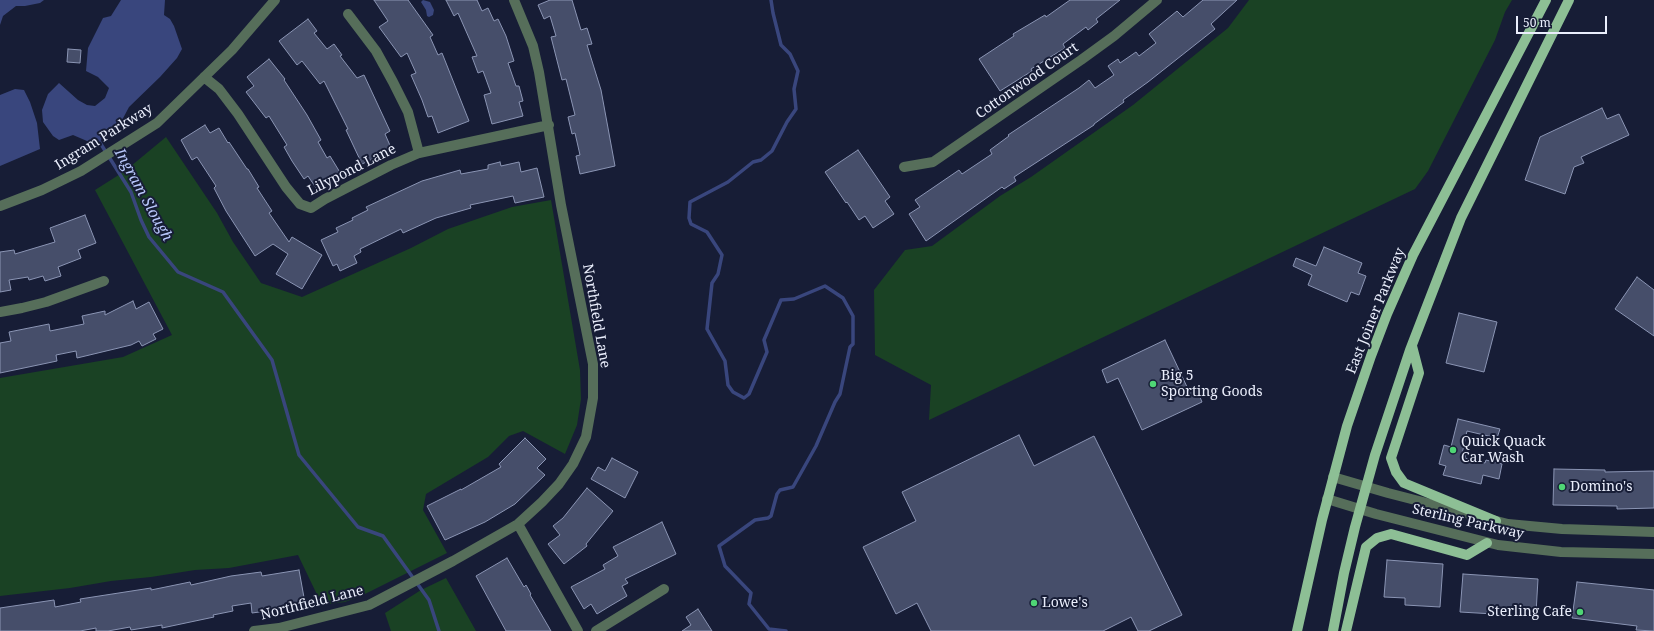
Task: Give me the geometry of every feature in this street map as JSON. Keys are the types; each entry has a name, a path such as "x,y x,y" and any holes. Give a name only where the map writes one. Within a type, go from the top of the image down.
{"main road":[{"name":"East Joiner Parkway","path":"1297,631 1327,498 1347,426 1369,362 1400,283 1546,0"},
{"path":"1333,631 1344,573 1366,487 1385,421 1412,346 1461,218 1569,0"},
{"path":"1412,346 1419,373 1391,458 1396,472 1404,483 1496,521"},
{"path":"1346,631 1366,547 1377,538 1391,534 1467,555 1487,543"}],"street":[{"name":"Ingram Parkway","path":"0,206 42,190 80,171 157,124 232,50 275,0"},
{"name":"Northfield Lane","path":"254,631 279,629 369,605 453,561 518,524 559,484 573,464 586,437 593,398 593,364 561,205 549,125 533,46 514,0"},
{"name":"Cottonwood Court","path":"904,167 933,162 1081,60 1114,36 1157,0"},
{"path":"348,14 376,51 394,82 408,112 419,153"},
{"name":"Lilypond Lane","path":"204,77 219,89 238,114 286,187 300,204 311,208 325,199 391,165 419,153 549,125"},
{"path":"0,312 46,302 104,281"},
{"name":"Sterling Parkway","path":"1333,477 1496,521 1533,527 1654,532"},
{"name":"Sterling Parkway","path":"1327,498 1360,509 1487,543 1534,550 1654,554"},
{"path":"518,524 578,631"},
{"path":"596,631 664,589"}],"green space":[{"path":"1249,0 1512,0 1505,12 1495,40 1428,171 1415,189 929,420 931,385 875,355 874,290 905,250 932,246 1000,196 1031,177 1133,105 1228,28"},
{"path":"166,137 217,213 233,242 261,283 302,297 411,248 448,229 512,207 551,200 580,370 581,399 577,425 565,454 523,431 509,436 488,457 426,494 423,510 447,553 363,595 345,602 322,605 298,555 229,568 195,570 70,588 0,596 0,378 123,357 172,335 95,190 125,171"},
{"path":"446,578 476,631 391,631 385,613 421,590"}],"water":[{"path":"0,0 44,0 40,3 16,6 3,16 0,25"},
{"path":"121,0 165,0 164,15 170,19 174,26 182,49 177,58 160,77 129,107 120,124 110,134 94,144 73,135 59,140 53,136 43,122 42,110 48,94 59,83 78,100 87,105 95,106 105,98 109,88 98,77 86,71 88,48 103,18 111,16"},
{"path":"423,0 430,2 434,10 433,15 429,17 427,16 426,10 421,2"},
{"path":"15,89 24,90 30,102 37,123 40,149 0,166 0,95"}],"building":[{"path":"374,0 408,0 433,35 430,37 438,55 442,53 469,121 438,133 432,116 428,117 411,75 416,73 407,53 401,57 379,27 388,21"},
{"path":"446,0 477,0 482,11 488,8 494,21 498,19 506,36 514,61 508,63 516,86 519,86 523,101 519,102 523,116 492,124 484,95 491,93 483,71 478,73 472,57 477,56 458,13 454,16"},
{"path":"550,0 572,0 581,30 587,28 592,44 587,45 601,90 615,166 580,174 576,156 580,155 575,133 572,134 568,117 575,115 566,79 562,80 551,37 556,36 550,16 544,19 538,5"},
{"path":"1070,0 1120,0 1096,19 1098,22 1088,30 1086,27 1063,44 1065,48 1031,69 1032,71 1000,91 979,59 1014,36 1013,34 1045,15 1046,17"},
{"path":"1203,0 1237,0 1211,24 1215,29 1123,100 1124,102 1094,125 1014,177 1016,181 1004,189 1002,187 926,241 909,214 920,207 915,200 959,170 962,174 992,154 990,150 1009,136 1008,135 1089,80 1095,88 1114,75 1108,66 1118,59 1120,63 1136,52 1139,56 1156,43 1149,34 1177,11 1183,17"},
{"path":"308,19 317,31 314,33 327,49 334,44 342,55 340,56 357,78 364,75 390,131 385,134 392,150 362,164 346,130 348,129 324,81 320,84 302,61 297,65 279,41"},
{"path":"68,49 81,50 80,63 67,62"},
{"path":"269,59 285,79 284,80 307,115 321,140 318,142 327,158 330,156 341,174 316,188 308,176 304,179 292,161 284,147 287,145 269,116 266,118 246,92 254,86 247,77"},
{"path":"1602,108 1607,119 1619,114 1629,135 1581,157 1584,163 1574,167 1565,194 1525,180 1540,137"},
{"path":"205,125 210,133 219,128 228,143 229,142 248,169 259,187 257,188 272,211 269,213 289,242 292,237 322,255 302,289 276,274 288,254 273,244 255,256 226,211 214,188 216,186 197,157 192,160 181,140"},
{"path":"858,150 890,197 885,201 894,214 873,228 865,216 859,220 825,172"},
{"path":"500,162 501,166 519,162 521,172 537,168 544,197 515,203 513,196 470,205 471,208 436,218 403,233 401,229 360,249 361,252 354,256 357,263 340,271 337,264 333,266 321,240 338,232 336,228 353,220 352,218 368,210 366,207 422,181 460,170 461,174 488,169 488,165"},
{"path":"85,215 96,243 78,250 81,258 58,267 61,276 45,281 43,276 29,280 28,277 9,280 11,290 0,292 0,252 14,250 15,254 55,242 50,228"},
{"path":"1324,247 1362,263 1358,273 1366,276 1359,295 1351,292 1347,302 1308,285 1312,275 1293,266 1296,258 1316,266"},
{"path":"1637,277 1654,290 1654,336 1615,309"},
{"path":"133,301 136,309 149,302 163,329 153,334 156,339 142,346 139,341 131,345 77,358 76,351 56,355 57,361 0,373 0,343 11,341 9,332 49,324 50,331 84,324 82,316 105,311 105,315"},
{"path":"1459,313 1497,322 1484,372 1446,363"},
{"name":"Big 5 Sporting Goods","path":"1165,340 1188,389 1195,385 1202,402 1142,430 1118,378 1107,383 1102,370"},
{"name":"Quick Quack Car Wash","path":"1458,419 1500,429 1497,438 1467,431 1462,454 1466,455 1465,458 1485,463 1486,460 1502,464 1499,479 1483,475 1481,484 1443,475 1446,466 1439,464 1444,445 1451,447"},
{"path":"1019,435 1034,466 1094,436 1182,615 1149,631 1138,631 1131,617 1103,631 931,631 917,603 896,614 863,547 916,521 902,492"},
{"path":"525,438 546,459 537,468 545,475 515,504 485,522 445,540 427,506 461,490 501,467 499,464"},
{"path":"612,458 638,472 625,498 591,479 598,467 605,471"},
{"path":"1554,469 1605,470 1605,472 1654,471 1654,508 1617,509 1617,506 1553,505"},
{"path":"587,488 613,511 586,544 587,546 564,564 548,544 560,535 553,526 563,518"},
{"path":"662,522 676,554 625,579 628,583 622,586 627,596 597,614 591,604 584,609 571,587 605,569 603,565 618,556 613,547"},
{"path":"507,558 524,587 526,585 531,594 530,595 551,631 506,631 476,576"},
{"path":"1387,560 1443,564 1440,607 1405,605 1405,598 1384,597"},
{"path":"299,570 305,603 288,606 289,608 252,613 251,603 232,606 233,611 213,615 214,617 162,628 162,625 131,630 130,627 108,631 96,631 96,628 80,631 0,631 0,608 54,600 55,607 81,602 80,599 151,588 151,590 190,582 191,585 231,576 261,572 262,576"},
{"path":"1463,574 1538,579 1536,613 1494,610 1494,614 1460,612"},
{"path":"1577,582 1654,590 1654,631 1636,630 1637,626 1572,618"},
{"path":"698,609 712,631 682,631 691,625 686,617"}],"waterway":[{"name":"Ingram Slough","path":"771,0 781,45 790,54 798,71 794,89 796,109 787,122 772,151 761,160 753,162 728,182 690,202 689,218 691,224 707,232 722,255 718,274 712,283 707,329 725,361 728,385 733,392 744,398 749,394 767,352 764,340 781,300 794,299 825,286 843,298 853,316 853,344 850,347 840,394 816,446 793,487 780,490 777,494 771,516 768,518 755,520 719,546 725,566 751,593 749,604 769,629 786,631"},
{"name":"Ingram Slough","path":"99,141 131,192 149,237 178,272 223,292 272,360 299,455 358,527 383,536 429,600 439,631"}],"place":[{"name":"Big 5 Sporting Goods","path":"1153,384"},
{"name":"Quick Quack Car Wash","path":"1453,450"},
{"name":"Domino's","path":"1562,487"},
{"name":"Lowe's","path":"1034,603"},
{"name":"Sterling Cafe","path":"1580,612"}]}
